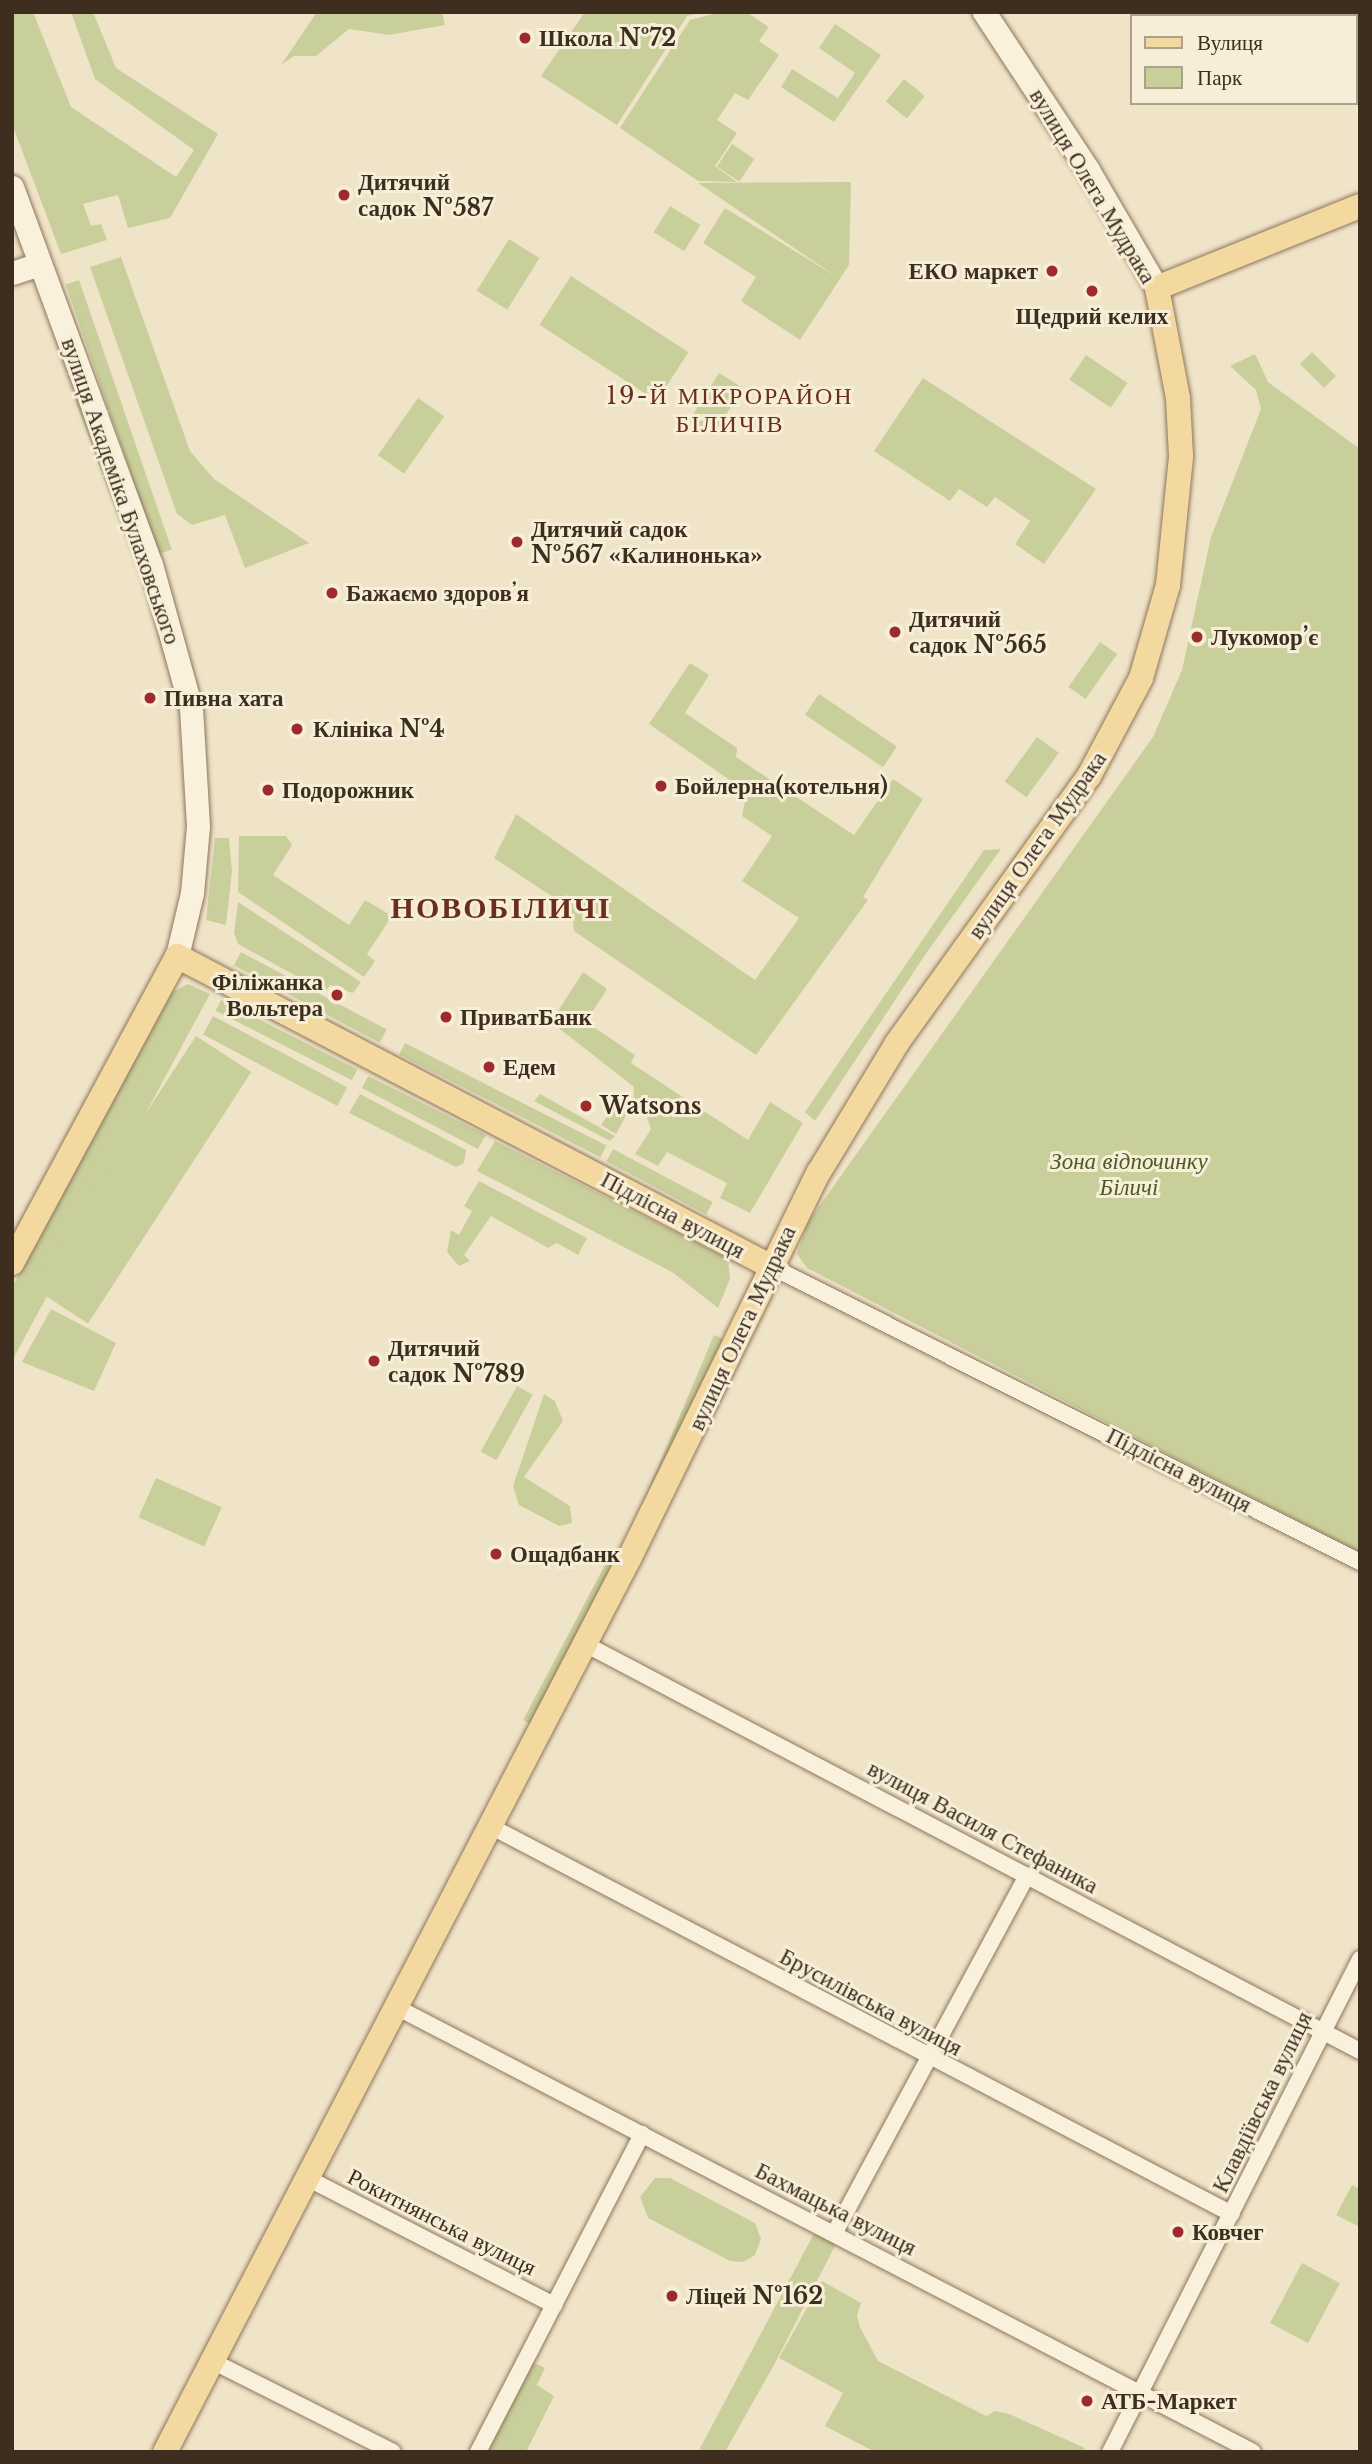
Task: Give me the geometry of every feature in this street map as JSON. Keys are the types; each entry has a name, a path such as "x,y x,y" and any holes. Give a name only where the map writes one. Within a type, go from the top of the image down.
{"main road":[{"path":"1157,288 1360,206"},
{"name":"вулиця Олега Мудрака","path":"165,2452 585,1644 718,1383 770,1266 818,1172 897,1043 1089,776 1141,678 1168,585 1181,456 1178,398 1157,288"},
{"name":"вулиця Академіка Булаховського","path":"12,1263 177,956"},
{"name":"Підлісна вулиця","path":"177,956 770,1266"}],"street":[{"name":"вулиця Олега Мудрака","path":"984,12 1088,170 1157,288"},
{"name":"вулиця Академіка Булаховського","path":"12,187 152,564 191,708 198,826 192,893 177,956"},
{"path":"12,273 40,264"},
{"name":"Підлісна вулиця","path":"770,1266 1360,1562"},
{"name":"вулиця Василя Стефаника","path":"585,1644 1360,2051"},
{"name":"Брусилівська вулиця","path":"490,1826 926,2058 1232,2214"},
{"path":"834,2234 926,2058 1027,1876"},
{"name":"Клавдіївська вулиця","path":"1110,2452 1360,1959"},
{"name":"Бахмацька вулиця","path":"398,2007 1253,2452"},
{"name":"Рокитнянська вулиця","path":"478,2452 642,2134"},
{"name":"Рокитнянська вулиця","path":"309,2179 554,2305"},
{"path":"214,2362 393,2452"}],"green space":[{"path":"12,12 33,12 71,107 176,177 194,150 95,79 71,12 93,12 116,68 218,134 170,218 128,228 118,195 83,204 91,226 101,224 107,240 61,254 12,124"},
{"path":"317,12 442,12 445,25 389,35 349,29 316,56 294,56 281,65"},
{"path":"585,12 703,12 687,16 617,125 541,76"},
{"path":"722,12 746,12 769,27 759,41 779,55 748,100 735,93 717,120 737,133 715,166 737,182 698,181 620,128 690,20"},
{"path":"835,24 881,55 834,122 781,87 792,69 838,98 855,73 819,48"},
{"path":"904,79 925,96 907,119 886,102"},
{"path":"732,144 754,159 739,181 717,166"},
{"path":"851,182 849,265 800,340 741,301 756,277 703,243 725,208 837,277 698,183"},
{"path":"670,206 701,225 684,251 654,232"},
{"path":"509,239 540,258 507,310 477,291"},
{"path":"121,257 190,451 214,479 309,543 245,568 225,515 192,525 177,514 90,267"},
{"path":"571,276 688,352 657,401 539,325"},
{"path":"79,280 172,549 159,554 66,285"},
{"path":"1312,352 1336,376 1324,388 1300,364"},
{"name":"Зона відпочинку Біличі","path":"1255,354 1268,382 1360,449 1360,1553 807,1268 797,1254 808,1222 1153,737 1182,670 1211,537 1261,409 1256,390 1230,366"},
{"path":"1086,355 1127,383 1111,408 1069,380"},
{"path":"719,373 743,388 713,436 689,421"},
{"path":"923,378 1096,489 1044,564 1015,544 1030,521 995,497 987,507 959,489 950,501 874,451"},
{"path":"86,395 147,570 139,574 75,400"},
{"path":"418,398 444,416 404,474 378,455"},
{"path":"1100,642 1117,654 1086,699 1068,687"},
{"path":"690,663 709,675 685,713 737,748 736,757 854,835 893,779 923,799 863,897 868,900 756,1055 574,931 571,909 494,858 516,814 755,980 799,918 742,881 772,836 742,816 747,792 649,724"},
{"path":"819,694 897,747 883,767 805,715"},
{"path":"1037,737 1059,753 1027,797 1005,781"},
{"path":"239,836 286,836 292,845 273,875 349,925 365,900 392,916 367,954 375,961 364,977 238,892"},
{"path":"215,838 229,838 232,871 226,925 206,920"},
{"path":"1001,849 927,952 815,1121 805,1112 984,850"},
{"path":"238,902 361,982 353,993 330,985 325,992 238,944 234,933"},
{"path":"241,952 387,1029 380,1043 234,965"},
{"path":"583,972 607,989 586,1022 635,1055 631,1063 748,1140 770,1102 803,1123 750,1213 720,1198 727,1183 667,1152 658,1166 635,1154 651,1129 646,1114 633,1114 634,1087 551,1022"},
{"path":"188,984 210,994 12,1361 12,1287 161,1009 171,993"},
{"path":"221,1000 357,1069 352,1080 216,1011"},
{"path":"213,1016 347,1087 337,1106 203,1035"},
{"path":"196,1036 251,1072 88,1324 33,1288"},
{"path":"405,1043 606,1146 600,1157 399,1055"},
{"path":"368,1076 486,1135 478,1149 362,1088"},
{"path":"360,1094 466,1150 464,1163 456,1167 349,1113"},
{"path":"540,1094 615,1136 610,1141 534,1101"},
{"path":"620,1097 631,1106 616,1134 601,1125"},
{"path":"495,1141 728,1259 730,1279 718,1308 672,1272 477,1171"},
{"path":"613,1149 713,1202 706,1214 606,1161"},
{"path":"479,1181 587,1238 578,1255 557,1243 548,1248 491,1216 464,1255 470,1261 459,1266 447,1252 451,1230 459,1235 472,1211 464,1206"},
{"path":"51,1309 116,1343 94,1391 22,1362"},
{"path":"714,1335 726,1340 641,1540 629,1535"},
{"path":"517,1386 533,1395 496,1460 481,1452"},
{"path":"544,1394 555,1401 563,1421 524,1477 570,1506 572,1523 559,1526 519,1505 513,1486"},
{"path":"156,1478 222,1507 204,1547 139,1517"},
{"path":"607,1561 618,1566 536,1727 523,1720"},
{"path":"655,2178 670,2178 755,2223 761,2239 755,2255 743,2262 730,2261 648,2218 640,2197"},
{"path":"1352,2185 1360,2189 1360,2227 1336,2215"},
{"path":"818,2226 839,2238 775,2363 725,2452 698,2452"},
{"path":"1302,2263 1340,2283 1308,2343 1270,2323"},
{"path":"822,2281 861,2303 857,2316 860,2327 878,2361 986,2416 995,2411 1009,2414 1085,2448 1083,2452 875,2452 825,2426 843,2393 779,2358"},
{"path":"532,2362 545,2368 537,2385 554,2396 526,2452 484,2452"}],"place":[{"name":"Школа №72","path":"525,38"},
{"name":"Дитячий садок №587","path":"344,195"},
{"name":"ЕКО маркет","path":"1052,271"},
{"name":"Щедрий келих","path":"1092,291"},
{"name":"Дитячий садок №567 «Калинонька»","path":"517,542"},
{"name":"Бажаємо здоровʼя","path":"332,593"},
{"name":"Дитячий садок №565","path":"895,632"},
{"name":"Лукомор’є","path":"1197,637"},
{"name":"Пивна хата","path":"150,698"},
{"name":"Клініка №4","path":"297,729"},
{"name":"Бойлерна(котельня)","path":"661,786"},
{"name":"Подорожник","path":"268,790"},
{"name":"Філіжанка Вольтера","path":"337,995"},
{"name":"ПриватБанк","path":"446,1017"},
{"name":"Едем","path":"489,1067"},
{"name":"Watsons","path":"586,1106"},
{"name":"Дитячий садок №789","path":"374,1361"},
{"name":"Ощадбанк","path":"496,1554"},
{"name":"Ковчег","path":"1178,2232"},
{"name":"Ліцей №162","path":"672,2296"},
{"name":"АТБ-Маркет","path":"1087,2401"}],"district":[{"name":"19-Й МІКРОРАЙОН БІЛИЧІВ","path":"730,410"},
{"name":"НОВОБІЛИЧІ","path":"501,908"}]}
